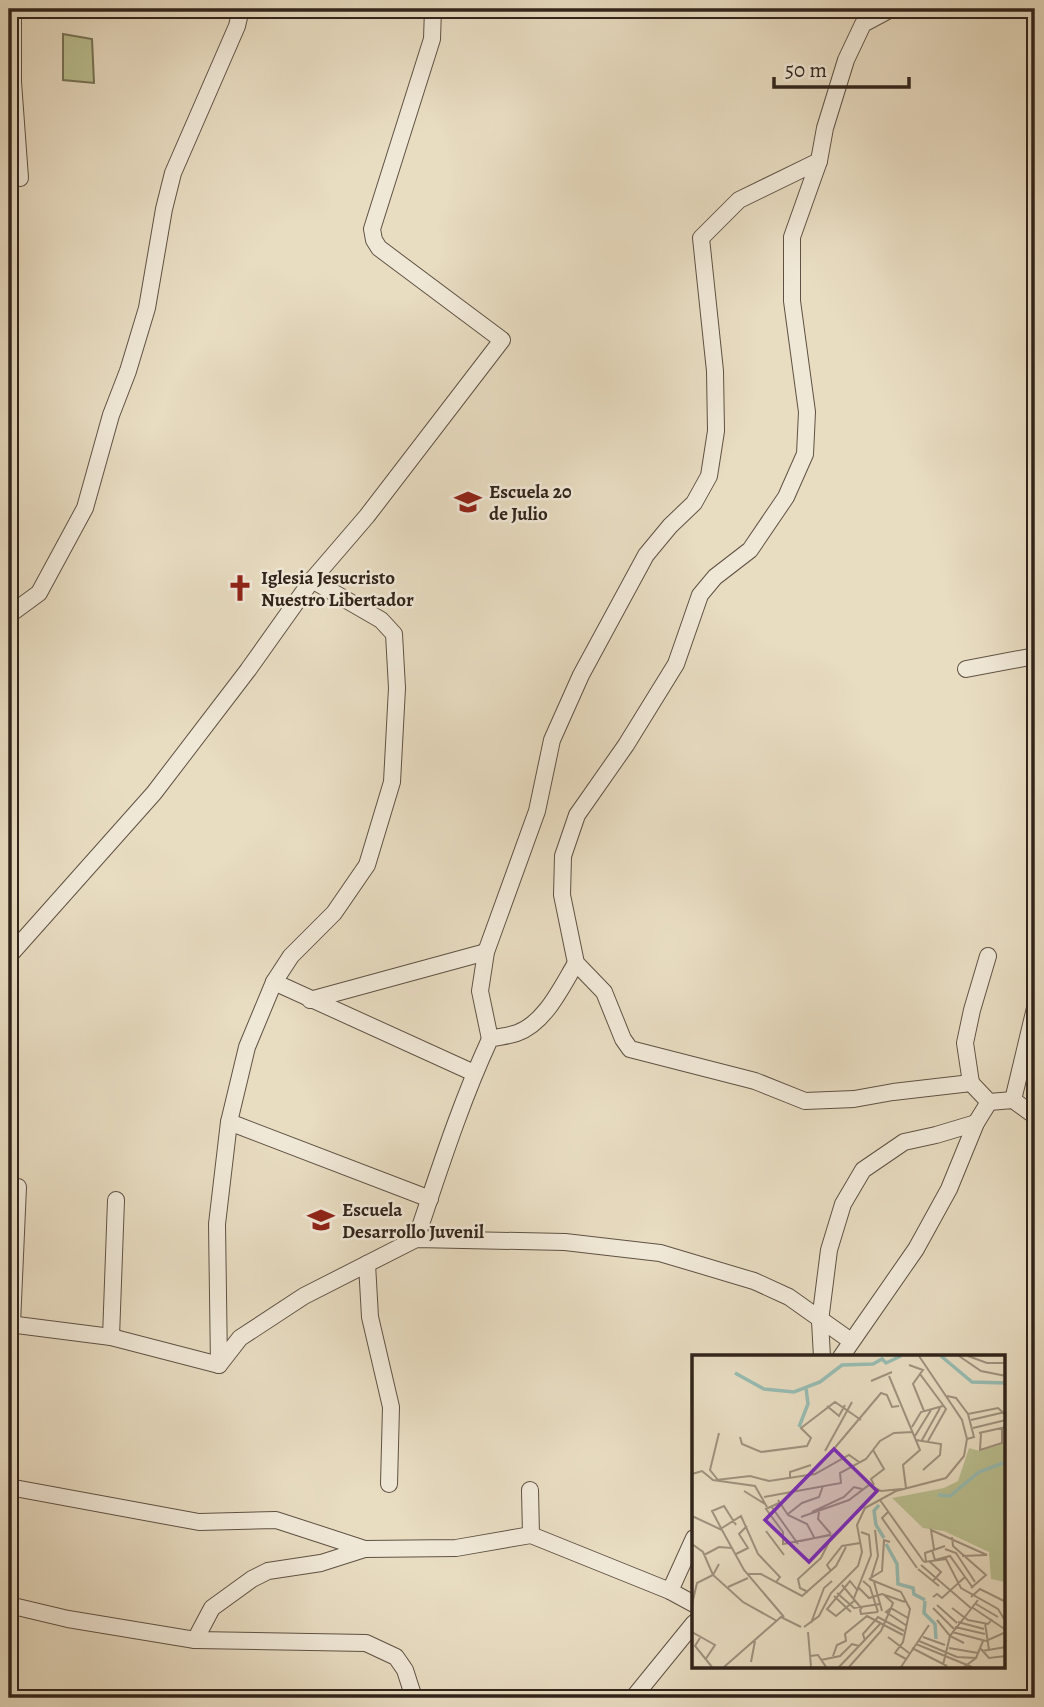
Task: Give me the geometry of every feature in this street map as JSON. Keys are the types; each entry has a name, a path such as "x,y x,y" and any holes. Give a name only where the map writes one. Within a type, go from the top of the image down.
{"street":[{"path":"13,9 13,82 20,178"},
{"path":"9,615 39,593 85,508 111,415 128,372 146,308 173,173 237,26 241,9"},
{"path":"9,956 154,793 248,670 312,580 367,516 502,341 379,248 374,240 372,229 432,39 433,9"},
{"path":"891,9 863,24 846,60 825,128 820,161 792,237 792,301 807,412 805,454 786,497 750,550 715,577 699,595 677,664 626,745 577,815 563,856 562,895 576,963 604,992 623,1039 630,1049 755,1081 805,1101 854,1099 971,1083"},
{"path":"416,1239 435,1178 474,1073 490,1040 480,991 486,952 537,811 552,740 581,675 646,555 694,503 709,476 716,431 715,371 701,238 739,200 820,161"},
{"path":"219,1365 217,1224 229,1122 247,1047 274,982 291,956 334,913 367,865 392,782 397,688 394,634 381,620 312,580"},
{"path":"966,669 1035,656"},
{"path":"310,1000 486,952"},
{"path":"988,956 965,1043 971,1083 989,1102"},
{"path":"490,1040 518,1033 535,1022 552,1002 576,963"},
{"path":"274,982 474,1073"},
{"path":"1013,1100 1035,1008"},
{"path":"989,1102 1013,1100 1035,1116"},
{"path":"842,1355 916,1249 948,1189 976,1123 989,1102"},
{"path":"229,1122 430,1199"},
{"path":"822,1355 820,1321 829,1250 843,1204 863,1170 904,1142 976,1123"},
{"path":"18,1187 10,1324 111,1336 219,1365"},
{"path":"111,1336 116,1200"},
{"path":"219,1365 240,1338 304,1296 416,1239 565,1242 660,1253 754,1281 789,1297 851,1341"},
{"path":"367,1264 370,1317 391,1407 389,1484"},
{"path":"9,1487 199,1522 276,1520 365,1549"},
{"path":"530,1490 531,1535"},
{"path":"195,1640 212,1608 252,1579 268,1571 321,1563 365,1549 456,1548 531,1535 670,1591 692,1603"},
{"path":"670,1591 692,1542"},
{"path":"9,1605 68,1619 195,1640 366,1643 396,1657 405,1670 414,1698"},
{"path":"633,1698 692,1625"}],"green space":[{"path":"63,34 92,39 94,83 63,80"}],"place":[{"name":"Escuela 20 de Julio","path":"468,502"},
{"name":"Iglesia Jesucristo Nuestro Libertador","path":"240,588"},
{"name":"Escuela Desarrollo Juvenil","path":"321,1220"}]}
